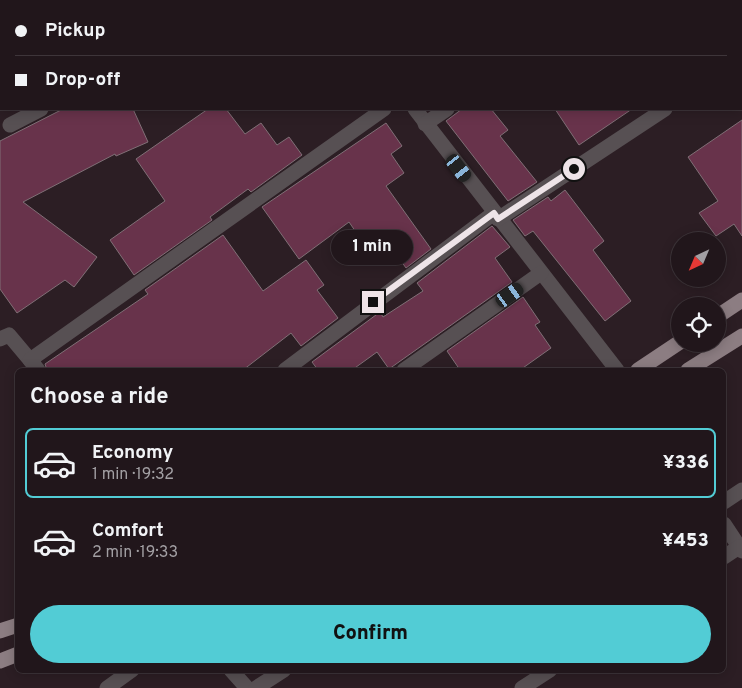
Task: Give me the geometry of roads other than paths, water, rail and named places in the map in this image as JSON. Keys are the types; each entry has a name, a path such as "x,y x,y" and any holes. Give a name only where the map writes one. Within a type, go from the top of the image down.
{"main road":[{"path":"726,311 742,300"},
{"path":"691,368 742,336"},
{"path":"641,368 671,348"},
{"path":"0,632 15,626"},
{"path":"0,661 15,655"}],"street":[{"path":"10,125 39,110"},
{"path":"0,339 9,335 34,365 383,110"},
{"path":"416,110 615,368"},
{"path":"425,124 446,110"},
{"path":"288,368 496,216 663,110"},
{"path":"407,368 541,273"},
{"path":"726,501 742,490"},
{"path":"726,527 741,549 726,557"},
{"path":"107,688 128,673"},
{"path":"234,673 247,688"},
{"path":"256,688 279,673"},
{"path":"522,688 545,673"}]}
